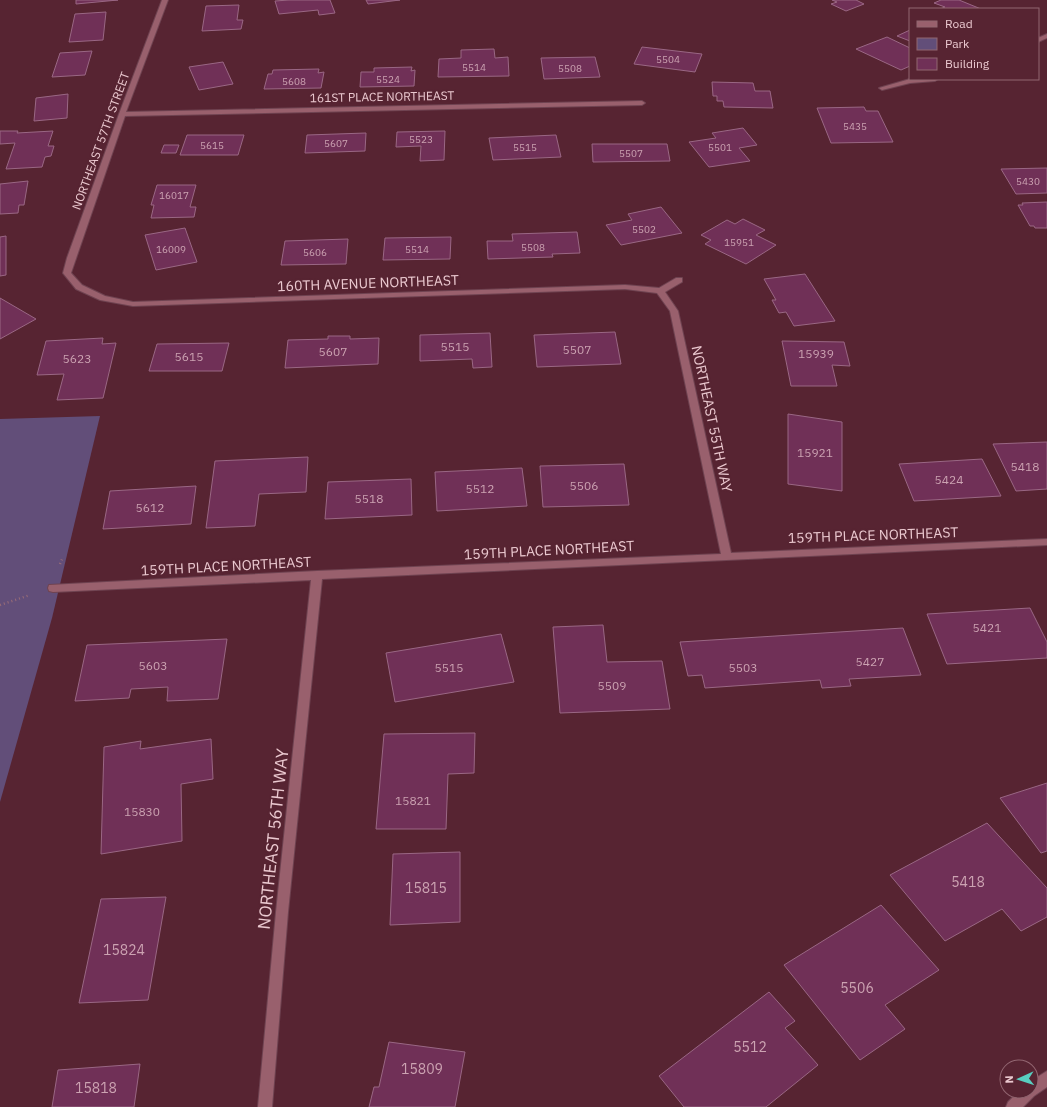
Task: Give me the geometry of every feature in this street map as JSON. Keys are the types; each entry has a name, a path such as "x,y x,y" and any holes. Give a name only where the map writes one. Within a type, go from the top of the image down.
{"street":[{"name":"NORTHEAST 57TH STREET","path":"79,287 67,273 71,258 122,114 165,0"},
{"path":"882,88 910,81 922,80"},
{"name":"161ST PLACE NORTHEAST","path":"122,114 642,103"},
{"path":"660,291 679,280"},
{"name":"160TH AVENUE NORTHEAST","path":"79,287 103,298 133,304 625,287 660,291"},
{"name":"NORTHEAST 55TH WAY","path":"660,291 674,311 727,556"},
{"name":"159TH PLACE NORTHEAST","path":"53,588 1047,542"},
{"name":"NORTHEAST 56TH WAY","path":"265,1107 282,912 317,575"},
{"path":"1013,1107 1021,1099"}],"path":[{"path":"0,605 53,588"}],"green space":[{"path":"100,416 52,618 0,802 0,419"}],"building":[{"path":"76,0 118,0 76,4"},
{"path":"330,0 335,13 319,15 318,10 279,14 275,1"},
{"path":"366,0 400,0 368,4"},
{"path":"832,0 856,0 864,4 846,11 831,4 837,2"},
{"path":"941,0 959,0 979,8 942,8 945,7 934,3"},
{"path":"239,5 237,20 243,20 241,29 202,31 206,6"},
{"path":"106,12 103,40 69,42 75,14"},
{"path":"909,30 909,41 897,36"},
{"path":"887,37 909,48 909,66 901,70 856,49"},
{"path":"642,47 702,54 695,72 634,64"},
{"path":"494,49 495,58 508,57 509,76 438,77 439,59 461,58 461,50"},
{"path":"92,51 85,75 52,77 60,53"},
{"path":"595,57 600,77 544,79 541,58"},
{"path":"223,62 233,84 199,90 189,67"},
{"path":"412,67 411,71 415,70 414,86 360,87 361,72 374,72 374,68"},
{"path":"319,69 318,73 324,72 321,88 264,89 268,74 272,74 273,70"},
{"path":"712,82 753,83 755,91 770,91 773,108 724,107 723,101 717,101 717,96 713,96"},
{"path":"68,94 67,118 34,121 36,98"},
{"path":"864,107 866,111 878,111 893,142 831,143 817,108"},
{"path":"743,128 757,145 739,148 750,161 709,167 689,142 716,138 712,133"},
{"path":"0,131 18,131 17,133 53,131 48,146 54,146 51,156 45,157 42,167 6,169 15,143 0,144"},
{"path":"445,131 444,160 420,161 421,146 396,147 397,132"},
{"path":"366,133 365,151 305,153 307,135"},
{"path":"187,135 244,135 238,155 180,155"},
{"path":"556,135 561,157 493,160 489,138"},
{"path":"592,144 667,144 670,161 593,162"},
{"path":"164,145 179,145 176,153 161,153"},
{"path":"1047,168 1047,193 1016,194 1001,169"},
{"path":"28,181 24,205 19,205 18,213 0,214 0,184"},
{"path":"157,185 196,185 190,207 196,207 194,217 151,218 154,205 151,205"},
{"path":"1047,202 1047,228 1035,228 1034,226 1030,226 1018,205 1023,205 1022,203"},
{"path":"661,207 682,233 621,245 606,225 632,220 628,214"},
{"path":"743,219 765,230 756,235 776,245 746,264 705,244 711,240 701,235 727,220 735,224"},
{"path":"185,228 197,262 156,270 145,235"},
{"path":"577,232 580,253 552,254 553,257 488,259 487,241 513,241 512,234"},
{"path":"6,236 6,275 0,276 0,237"},
{"path":"451,237 450,259 383,260 385,238"},
{"path":"348,239 346,264 281,265 285,241"},
{"path":"805,274 835,321 794,326 786,312 779,313 772,300 776,300 764,279"},
{"path":"0,298 36,319 0,339"},
{"path":"615,332 621,364 537,367 534,335"},
{"path":"490,333 492,367 473,368 472,359 420,361 420,335"},
{"path":"328,336 350,336 350,339 379,338 378,364 285,368 288,340 328,339"},
{"path":"103,338 102,344 116,343 103,398 57,400 64,374 37,375 46,341"},
{"path":"782,341 844,342 850,366 832,365 837,386 791,386"},
{"path":"229,343 222,371 149,371 157,344"},
{"path":"788,414 842,422 842,491 788,484"},
{"path":"1047,442 1047,489 1016,491 993,444"},
{"path":"308,457 306,492 259,494 255,526 206,528 215,461"},
{"path":"982,459 1001,496 914,501 899,464"},
{"path":"624,464 629,505 543,507 540,466"},
{"path":"522,468 527,506 437,511 435,472"},
{"path":"411,479 412,515 325,519 328,482"},
{"path":"196,486 191,524 103,529 110,491"},
{"path":"1030,608 1047,642 1047,658 947,664 927,614"},
{"path":"603,625 607,662 662,661 670,709 560,713 553,627"},
{"path":"903,628 921,675 849,679 851,686 822,688 820,680 705,688 702,675 688,676 680,642"},
{"path":"501,634 514,682 395,702 386,653"},
{"path":"227,639 218,699 167,701 168,687 131,689 129,698 75,701 87,645"},
{"path":"475,733 474,773 448,774 446,829 376,829 384,734"},
{"path":"211,739 213,779 181,784 182,841 101,854 104,747 141,741 140,749"},
{"path":"1047,783 1047,851 1041,853 1000,798"},
{"path":"987,823 1047,888 1047,917 1021,931 1002,909 945,941 890,875"},
{"path":"460,852 460,922 390,925 393,854"},
{"path":"166,897 148,1000 79,1003 101,899"},
{"path":"881,905 939,970 885,1005 905,1029 860,1060 784,965"},
{"path":"769,992 795,1021 785,1028 818,1065 766,1107 684,1107 659,1076"},
{"path":"389,1042 465,1052 455,1107 369,1107 374,1087 379,1087"},
{"path":"140,1064 134,1107 52,1107 58,1070"}]}
